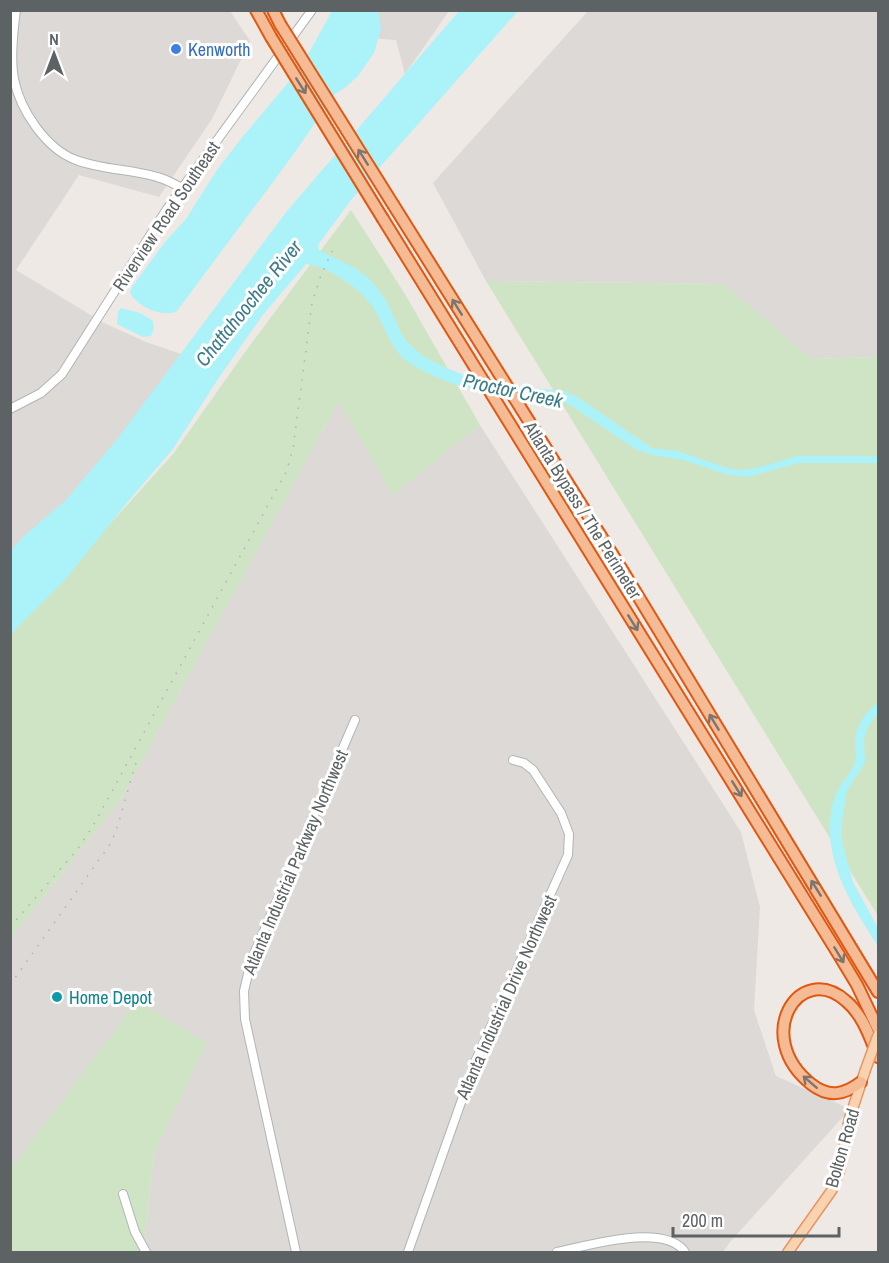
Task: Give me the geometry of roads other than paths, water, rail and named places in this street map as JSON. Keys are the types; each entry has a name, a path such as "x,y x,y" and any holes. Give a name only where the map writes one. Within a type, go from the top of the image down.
{"highway":[{"name":"Atlanta Bypass / The Perimeter","path":"256,10 839,955 879,1029"},
{"name":"Atlanta Bypass / The Perimeter","path":"273,10 621,568 879,992"},
{"path":"861,1082 846,1092 832,1094 817,1088 803,1077 791,1060 784,1042 783,1023 788,1009 798,998 812,991 837,994 859,1015 879,1057"}],"main road":[{"name":"Bolton Road","path":"788,1252 832,1190 840,1169 849,1120 879,1035"}],"street":[{"path":"16,10 13,77 17,95 39,133 74,160 159,177 182,188"},
{"name":"Riverview Road Southeast","path":"10,409 40,393 62,374 182,188 312,10"},
{"name":"Atlanta Industrial Parkway Northwest","path":"296,1252 245,1019 244,991 251,961 355,720"},
{"name":"Atlanta Industrial Drive Northwest","path":"408,1252 476,1060 568,855 569,834 561,813 533,770 524,763 513,760"},
{"path":"123,1194 135,1232 146,1252"},
{"path":"557,1252 631,1238 674,1243 685,1252"}],"water":[{"path":"332,11 378,11 381,29 374,53 358,76 335,94 293,155 177,311 165,313 145,307 130,293 132,287 165,242 186,219 217,170 287,84 310,51"},
{"path":"459,11 518,11 351,200 318,245 319,250 353,267 370,279 386,300 401,333 408,343 423,356 474,379 510,386 565,391 579,398 652,448 678,451 727,468 743,470 797,456 878,456 878,463 799,463 749,477 728,475 683,460 651,455 635,449 564,402 483,392 445,381 420,370 397,352 374,309 362,294 325,269 306,264 262,316 173,449 65,580 11,634 10,551 26,534 65,501 118,438 287,211"},
{"path":"121,308 140,313 153,321 154,328 151,336 143,337 117,324 118,312"},
{"path":"878,703 878,713 864,738 865,763 847,791 841,828 842,841 853,882 878,928 878,946 857,912 839,875 833,856 830,816 835,796 855,761 857,730 866,714"}],"railway":[{"path":"10,927 77,850 93,826 286,472 293,449 312,303 332,251"},
{"path":"10,985 111,843 138,757"}],"place":[{"name":"Kenworth","path":"176,49"},
{"name":"Home Depot","path":"57,997"}],"water label":[{"name":"Chattahoochee River","path":"248,303"},
{"name":"Proctor Creek","path":"513,390"}]}
